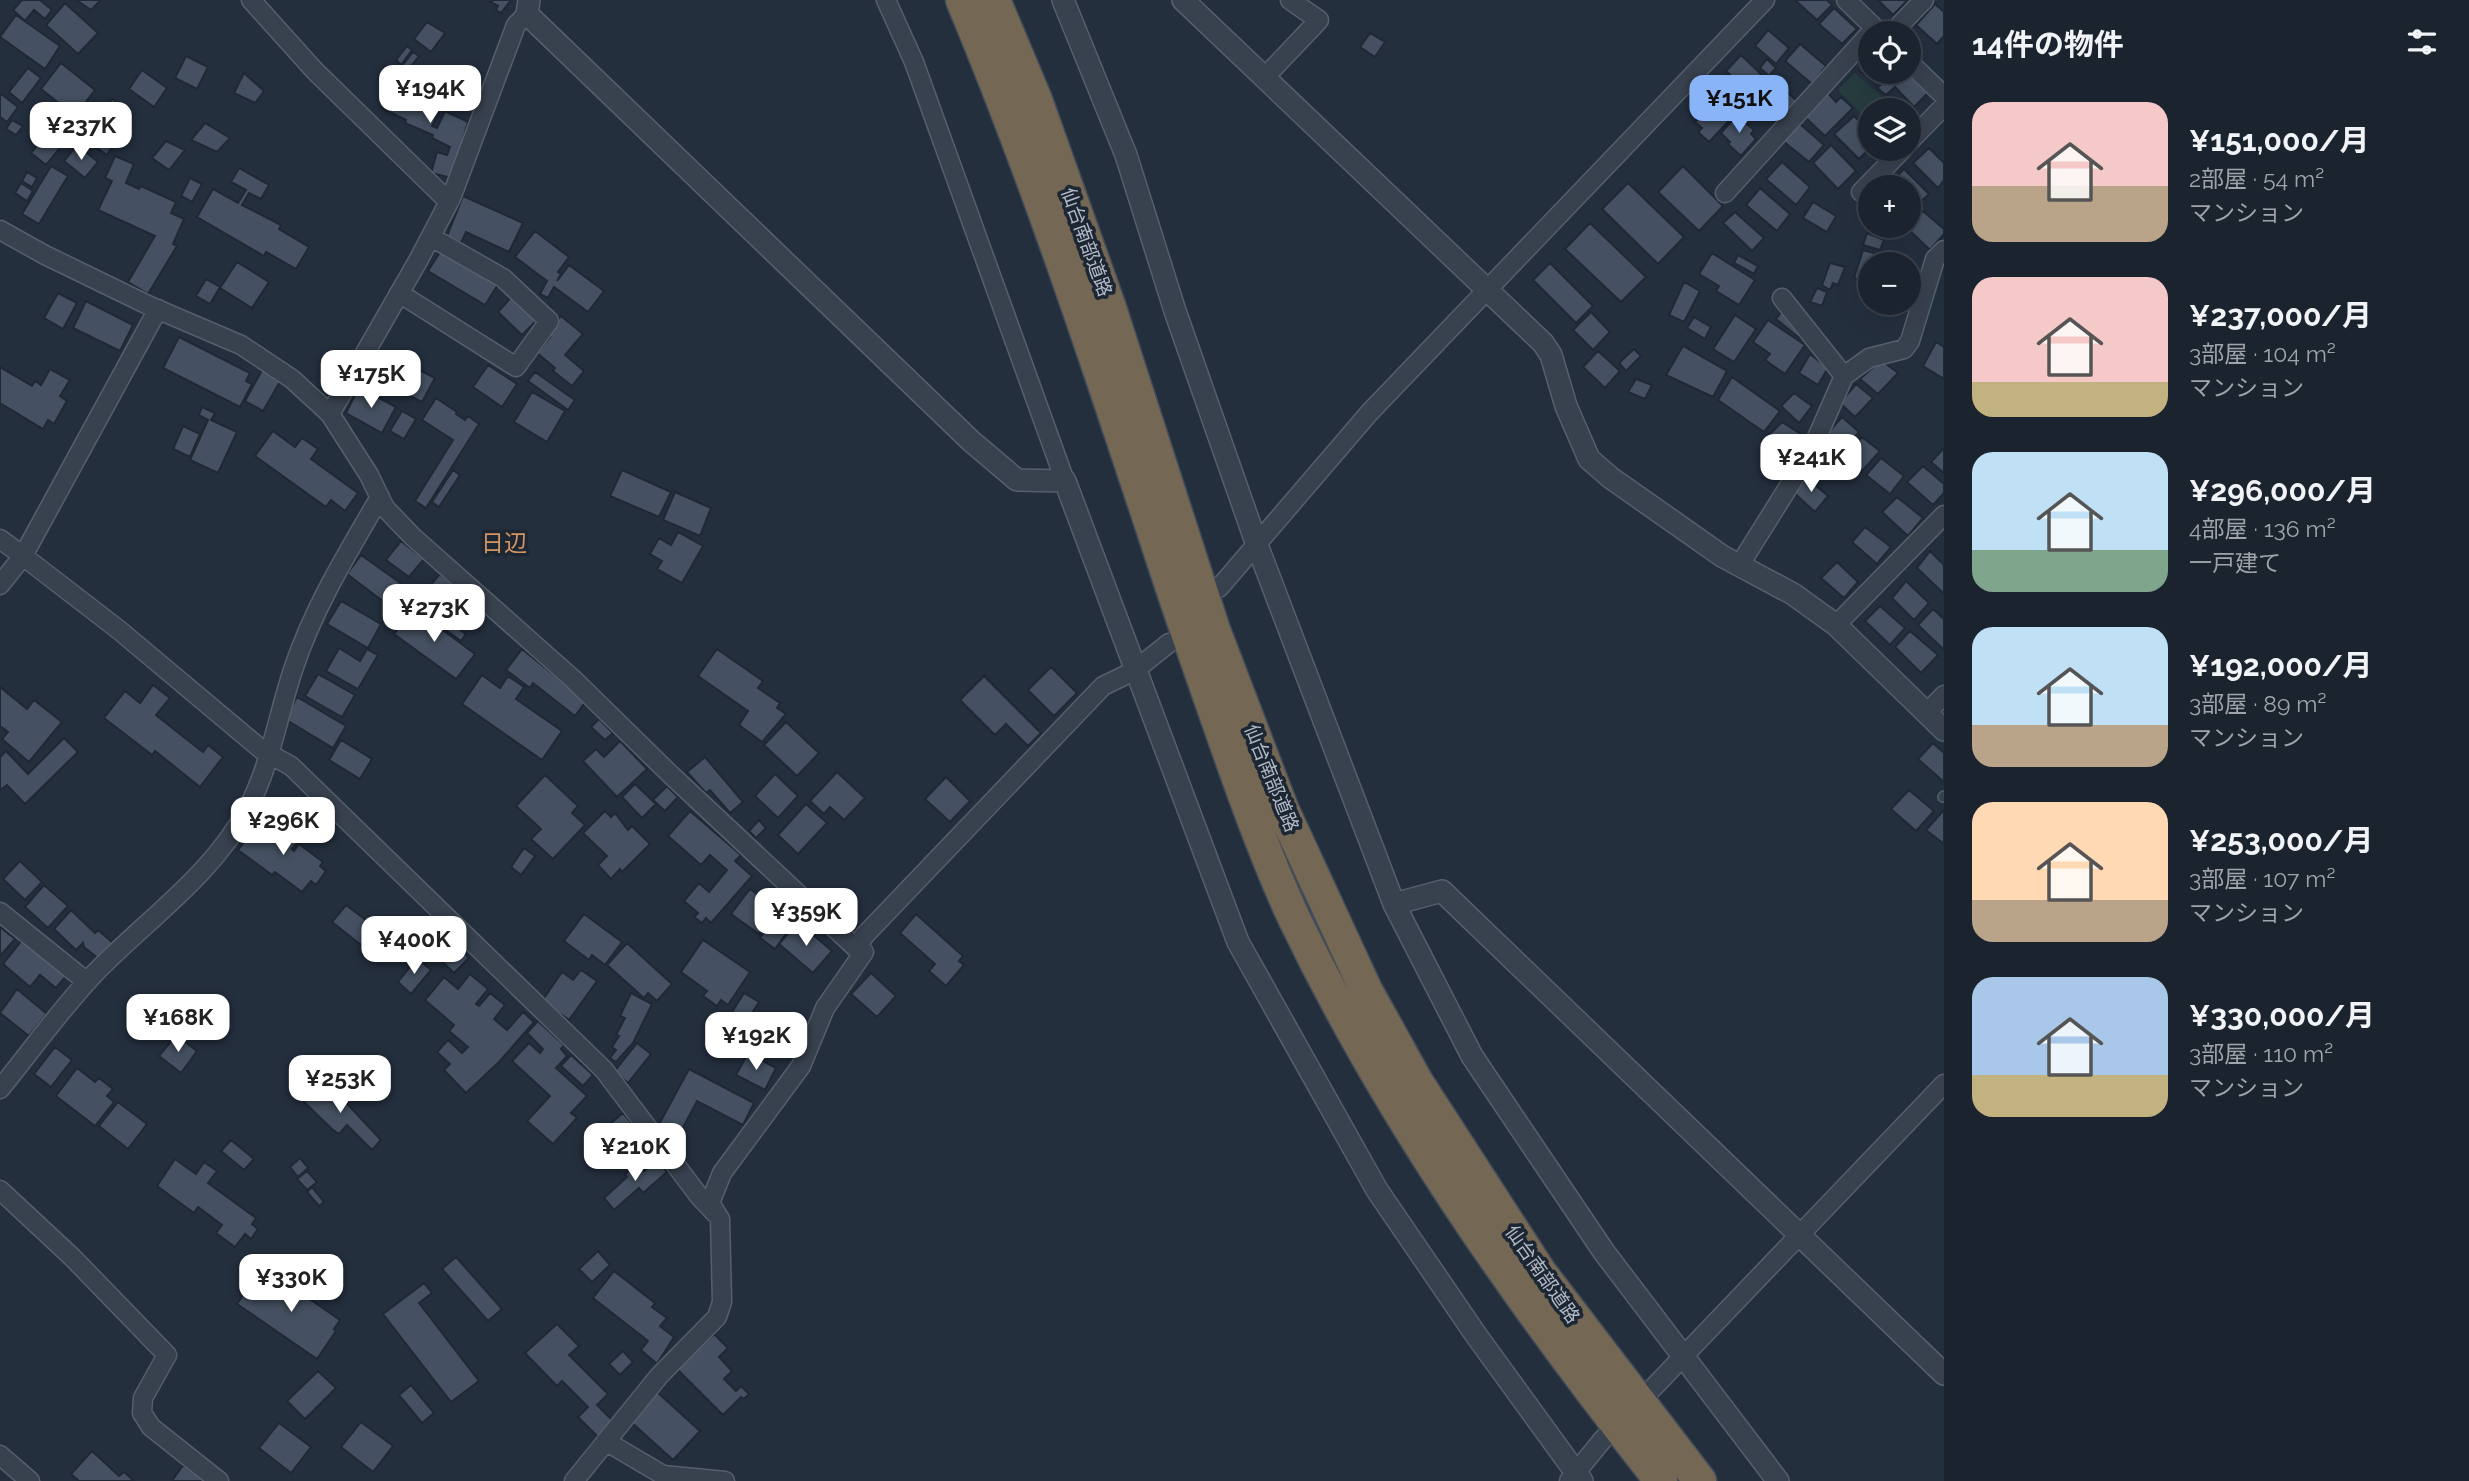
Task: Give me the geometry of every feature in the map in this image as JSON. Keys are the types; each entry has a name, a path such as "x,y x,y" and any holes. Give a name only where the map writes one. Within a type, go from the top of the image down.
{"highway":[{"name":"仙台南部道路","path":"962,0 1009,112 1081,314 1189,641 1253,819 1294,918 1391,1097 1465,1218 1545,1331 1661,1481"},
{"name":"仙台南部道路","path":"994,0 1036,100 1109,304 1214,630 1282,808 1361,979 1417,1082 1540,1272 1700,1481"}],"street":[{"path":"251,0 315,71 449,202"},
{"path":"886,0 914,62 1134,671 1238,942 1377,1190 1576,1479 1604,1438"},
{"path":"1063,0 1126,155 1175,311 1257,545 1394,905 1472,1056 1604,1252 1778,1481"},
{"path":"1183,0 1543,343 1589,459 1722,556 1793,594 1836,625 1944,730"},
{"path":"1264,78 1319,20 1313,7 1290,0"},
{"path":"1219,588 1370,412 1765,0"},
{"path":"1846,0 1867,21"},
{"path":"1904,21 1924,0"},
{"path":"330,414 449,202 516,25 528,7 971,442 1017,480 1065,481"},
{"path":"1725,193 1858,51"},
{"path":"1921,74 1944,96"},
{"path":"1921,130 1944,106"},
{"path":"1878,175 1891,161"},
{"path":"0,230 45,255 158,309 241,345 292,379 330,414 369,475 385,508 413,537 573,679 670,775 864,952 825,1008 801,1066 722,1173 710,1203 720,1219 722,1302 717,1317 659,1376 574,1481"},
{"path":"399,293 516,367 549,321 503,278 430,237"},
{"path":"1740,566 1811,451 1843,376 1869,358 1904,349 1910,341 1935,259 1944,250"},
{"path":"1782,298 1843,376"},
{"path":"0,586 23,556 158,309"},
{"path":"0,1089 87,982 198,874 233,832 248,807 269,754 305,637 344,558 380,497"},
{"path":"1836,625 1944,515"},
{"path":"0,539 119,629 269,754 291,766 604,1070 699,1196 720,1219"},
{"path":"858,949 864,936 883,915 1103,686 1134,671 1169,643"},
{"path":"1927,713 1944,695"},
{"path":"1394,905 1442,891 1944,1374"},
{"path":"0,912 87,982"},
{"path":"1651,1390 1944,1084"},
{"path":"0,1190 72,1257 167,1355 143,1398 142,1413 151,1427 219,1481"},
{"path":"607,1442 663,1475 725,1481"},
{"path":"0,1455 30,1481"}],"green space":[{"path":"1855,73 1858,76 1858,84 1868,84 1883,97 1858,98 1858,110 1838,90"}],"building":[{"path":"22,0 40,0 52,10 45,19 34,10 25,21 13,10"},
{"path":"76,0 101,0 91,10"},
{"path":"511,0 501,13 496,10 498,6 491,2"},
{"path":"1795,0 1827,0 1832,5 1817,20"},
{"path":"1878,0 1906,0 1907,1 1893,15"},
{"path":"65,3 98,33 78,54 46,25"},
{"path":"1935,4 1944,12 1944,36 1937,44 1921,30 1920,21"},
{"path":"1834,8 1857,29 1842,44 1819,24"},
{"path":"16,15 60,46 45,69 0,37"},
{"path":"427,22 445,33 431,52 414,39"},
{"path":"1768,30 1789,48 1776,64 1755,46"},
{"path":"1370,33 1385,42 1375,57 1360,47"},
{"path":"1800,44 1826,66 1812,84 1785,61"},
{"path":"407,46 412,50 401,65 396,60"},
{"path":"413,52 419,56 408,70 402,66"},
{"path":"1741,55 1764,77 1749,92 1726,71"},
{"path":"186,56 208,67 197,89 175,78"},
{"path":"1767,59 1776,68 1769,76 1760,68"},
{"path":"61,63 95,90 75,116 41,89"},
{"path":"28,68 41,78 22,103 9,92"},
{"path":"142,70 167,88 154,107 129,89"},
{"path":"244,73 264,91 255,103 234,93"},
{"path":"1773,79 1797,101 1781,118 1757,95"},
{"path":"395,83 442,106 432,126 437,128 445,111 468,122 452,178 431,173 437,152 447,155 450,147 382,108"},
{"path":"1882,84 1921,84 1929,92 1921,100 1905,98 1895,87 1886,95 1877,88"},
{"path":"1737,88 1749,99 1740,109 1729,98"},
{"path":"0,93 18,107 7,122 0,117"},
{"path":"1721,93 1739,110 1709,142 1698,132 1702,128 1695,122"},
{"path":"1828,93 1836,102 1841,97 1853,108 1825,136 1805,117"},
{"path":"112,99 133,114 124,127 103,112"},
{"path":"1737,115 1754,130 1751,134 1756,139 1741,156 1721,133"},
{"path":"1854,116 1858,120 1858,158 1834,134"},
{"path":"12,120 23,126 16,135 6,129"},
{"path":"205,123 230,138 217,152 191,140"},
{"path":"95,124 117,139 107,155 84,139"},
{"path":"1800,124 1824,145 1809,162 1783,141"},
{"path":"49,131 64,143 46,165 31,153"},
{"path":"166,141 185,150 169,170 152,158"},
{"path":"77,145 98,162 85,178 64,161"},
{"path":"1831,145 1856,171 1838,189 1813,163"},
{"path":"1929,148 1944,163 1944,180 1938,188 1913,163 1921,161 1921,156"},
{"path":"115,156 134,164 126,183 139,189 141,186 176,202 171,213 184,219 173,244 177,246 148,294 128,282 155,236 98,210 112,181 105,178"},
{"path":"1782,162 1810,187 1796,205 1766,179"},
{"path":"51,166 68,176 39,224 22,214"},
{"path":"1683,166 1723,206 1699,231 1658,192"},
{"path":"239,168 269,185 261,199 249,193 242,205 281,225 279,229 309,247 296,269 266,252 264,256 197,217 213,189 238,203 246,190 231,182"},
{"path":"1904,169 1910,175 1898,175"},
{"path":"27,172 37,178 32,187 22,181"},
{"path":"190,178 202,184 192,202 181,196"},
{"path":"21,183 33,191 27,201 15,193"},
{"path":"1628,183 1684,237 1658,264 1602,209"},
{"path":"1921,186 1929,194 1921,202"},
{"path":"1760,188 1790,214 1777,231 1746,205"},
{"path":"463,196 523,223 509,252 466,232 461,243 447,236"},
{"path":"1813,202 1836,216 1827,232 1803,218"},
{"path":"1923,211 1944,229 1944,234 1930,250 1917,238 1921,238"},
{"path":"1735,212 1764,238 1752,251 1723,223"},
{"path":"1590,223 1646,277 1621,302 1565,249"},
{"path":"535,231 569,257 558,272 561,274 557,281 569,265 604,291 588,312 554,287 548,298 540,294 547,281 515,257"},
{"path":"1865,238 1884,240 1880,250 1863,245"},
{"path":"442,249 499,283 485,305 428,271"},
{"path":"1712,253 1755,280 1739,305 1716,291 1719,286 1699,274"},
{"path":"1738,255 1758,266 1754,274 1734,263"},
{"path":"237,262 269,282 252,308 220,288"},
{"path":"1550,263 1593,306 1576,323 1533,280"},
{"path":"1830,263 1845,267 1838,285 1833,283 1830,290 1822,285"},
{"path":"206,279 220,287 210,304 196,296"},
{"path":"1684,282 1700,291 1684,322 1669,315"},
{"path":"1817,288 1827,292 1822,306 1810,302"},
{"path":"58,293 77,303 63,329 44,318"},
{"path":"514,294 539,318 522,335 498,312"},
{"path":"86,301 133,325 120,351 73,328"},
{"path":"1783,310 1803,331 1798,337 1776,319"},
{"path":"1591,312 1610,332 1593,350 1573,330"},
{"path":"1735,315 1756,329 1734,362 1713,349"},
{"path":"561,316 583,334 565,355 584,371 572,386 553,371 555,368 537,353 550,337 546,335"},
{"path":"1694,317 1711,327 1705,339 1687,328"},
{"path":"1768,320 1805,345 1785,374 1765,360 1770,354 1753,342"},
{"path":"179,337 250,373 246,381 252,384 240,407 163,368"},
{"path":"1936,342 1944,347 1944,379 1923,366"},
{"path":"1683,346 1727,371 1713,397 1666,375"},
{"path":"1634,349 1641,356 1626,371 1619,363"},
{"path":"1598,351 1620,371 1605,388 1583,367"},
{"path":"1810,354 1828,368 1818,385 1799,373"},
{"path":"400,360 435,378 422,402 388,385"},
{"path":"1881,360 1898,373 1878,394 1860,379"},
{"path":"488,365 517,384 502,407 473,387"},
{"path":"0,367 32,386 35,381 41,385 50,369 70,380 60,396 67,401 54,424 48,420 43,429 0,403"},
{"path":"262,370 281,380 263,411 245,401"},
{"path":"535,372 575,400 568,410 528,381"},
{"path":"1732,377 1780,411 1764,432 1718,400"},
{"path":"1636,379 1652,385 1645,399 1628,392"},
{"path":"1856,384 1873,398 1855,417 1840,403"},
{"path":"359,387 396,407 382,433 346,413"},
{"path":"532,392 565,411 547,442 514,422"},
{"path":"1794,393 1812,406 1799,423 1781,406"},
{"path":"436,398 465,420 468,416 479,424 426,508 415,501 453,440 422,420"},
{"path":"202,407 215,413 211,420 237,432 218,473 190,460 208,420 199,415"},
{"path":"402,411 416,419 404,439 390,431"},
{"path":"1842,417 1859,432 1843,451 1825,436"},
{"path":"1782,422 1810,440 1798,458 1769,435"},
{"path":"183,426 200,434 190,457 173,449"},
{"path":"273,431 295,447 302,438 318,449 311,459 358,493 345,511 331,500 326,507 255,456"},
{"path":"1862,437 1880,451 1862,471 1844,456"},
{"path":"1944,448 1944,473 1931,462"},
{"path":"1881,458 1904,476 1890,494 1866,475"},
{"path":"1923,466 1944,484 1944,493 1933,505 1907,482"},
{"path":"453,470 460,475 439,507 432,502"},
{"path":"622,470 671,492 659,517 610,496"},
{"path":"1806,477 1828,496 1815,512 1793,492"},
{"path":"675,492 711,508 700,536 663,520"},
{"path":"1897,497 1923,518 1908,536 1882,512"},
{"path":"1865,527 1891,547 1877,564 1852,542"},
{"path":"678,532 703,546 682,583 657,569 662,561 650,554 659,538 671,545"},
{"path":"401,541 424,559 409,577 386,560"},
{"path":"1930,551 1944,565 1944,594 1917,568"},
{"path":"361,555 416,597 409,605 393,591 384,602 347,574"},
{"path":"1837,562 1858,582 1844,598 1821,578"},
{"path":"440,574 470,599 451,621 421,596"},
{"path":"1906,581 1929,603 1914,620 1892,598"},
{"path":"341,601 381,624 368,648 327,624"},
{"path":"1880,606 1905,628 1890,645 1865,621"},
{"path":"413,608 475,654 456,679 394,634"},
{"path":"1933,609 1944,619 1944,650 1918,625"},
{"path":"451,623 466,634 461,641 446,630"},
{"path":"1910,631 1938,655 1921,673 1895,647"},
{"path":"339,648 360,661 367,649 378,655 358,689 326,671"},
{"path":"522,649 586,701 575,716 533,683 530,688 506,670"},
{"path":"717,649 763,681 758,688 780,703 777,708 786,714 762,742 739,725 748,711 698,676"},
{"path":"1051,667 1077,693 1054,716 1028,690"},
{"path":"318,674 355,695 342,717 305,696"},
{"path":"482,675 500,688 508,676 524,687 516,699 562,731 542,760 462,704"},
{"path":"984,676 1041,733 1028,746 1006,724 995,735 960,700"},
{"path":"153,685 170,698 156,715 203,752 208,745 223,757 200,787 155,751 152,755 104,718 125,691 140,703"},
{"path":"0,687 27,709 34,700 62,722 29,762 2,739 8,732 0,726"},
{"path":"297,697 346,726 333,748 285,719"},
{"path":"599,719 613,733 605,740 591,727"},
{"path":"786,722 819,753 797,776 764,745"},
{"path":"64,738 78,752 25,804 7,785 0,790 0,757 6,751 28,774"},
{"path":"341,740 372,759 360,779 329,760"},
{"path":"620,741 647,769 617,797 583,761 596,749 604,757"},
{"path":"1933,743 1944,753 1944,782 1918,759"},
{"path":"705,757 743,802 730,813 710,790 706,793 687,772"},
{"path":"837,772 865,798 844,820 830,807 824,814 810,801"},
{"path":"775,774 798,796 778,818 755,796"},
{"path":"545,775 578,806 572,813 585,825 553,859 531,839 541,829 516,806"},
{"path":"946,777 970,801 950,822 925,799"},
{"path":"635,784 656,804 642,818 622,797"},
{"path":"667,786 678,797 665,811 653,800"},
{"path":"1909,790 1934,811 1916,831 1891,809"},
{"path":"806,804 827,823 798,854 778,835"},
{"path":"1944,810 1944,844 1926,830"},
{"path":"605,811 611,817 615,813 628,830 632,826 650,844 622,872 620,869 611,879 598,865 607,856 583,833"},
{"path":"690,811 741,855 735,861 752,876 711,923 706,918 702,923 694,917 698,913 684,901 699,883 709,892 727,870 710,855 701,865 668,836"},
{"path":"759,820 766,828 756,838 749,831"},
{"path":"258,824 274,836 282,825 300,839 292,849 294,851 299,844 323,862 320,866 326,871 316,885 311,881 302,892 275,872 272,875 238,850"},
{"path":"524,848 535,856 521,875 511,867"},
{"path":"20,861 42,882 25,900 3,879"},
{"path":"44,885 68,906 48,928 25,907"},
{"path":"750,889 778,909 759,934 731,914"},
{"path":"346,905 375,927 361,945 332,922"},
{"path":"71,910 95,933 98,930 113,943 100,960 84,947 83,943 76,950 54,929"},
{"path":"584,914 622,942 605,965 592,955 589,960 564,941"},
{"path":"778,914 793,924 775,949 760,938"},
{"path":"916,914 963,956 959,961 964,965 946,986 929,971 935,964 900,933"},
{"path":"798,922 832,951 813,973 779,944"},
{"path":"0,927 15,939 0,956"},
{"path":"444,934 469,958 454,973 429,949"},
{"path":"23,939 67,975 56,988 40,975 30,987 3,964"},
{"path":"703,940 750,972 728,1005 721,1000 717,1006 703,996 707,991 681,972"},
{"path":"627,943 672,984 657,1001 648,993 644,998 607,965"},
{"path":"417,958 431,970 411,994 398,982"},
{"path":"581,970 597,981 569,1020 542,1001 562,972 573,980"},
{"path":"871,973 896,996 877,1017 851,994"},
{"path":"470,974 488,989 476,1004 479,1006 490,993 505,1005 494,1019 507,1030 523,1012 534,1022 499,1062 466,1093 444,1070 450,1064 437,1052 448,1040 462,1053 468,1047 449,1031 454,1025 425,1000 444,977 458,989"},
{"path":"17,989 47,1014 29,1036 0,1013"},
{"path":"631,993 652,1004 633,1043 616,1062 610,1058 616,1050 612,1047 619,1036 616,1035 625,1018 620,1016"},
{"path":"744,993 759,1002 735,1040 720,1031"},
{"path":"538,1021 564,1045 561,1049 567,1056 556,1068 587,1096 571,1113 577,1118 553,1144 527,1121 550,1096 512,1061 529,1043 540,1053 543,1049 527,1033"},
{"path":"745,1034 765,1045 760,1054 740,1043"},
{"path":"176,1035 197,1051 181,1073 159,1056"},
{"path":"637,1043 651,1054 628,1083 614,1072"},
{"path":"55,1047 72,1060 51,1087 34,1074"},
{"path":"748,1053 776,1068 765,1090 736,1075"},
{"path":"571,1055 593,1075 583,1086 561,1066"},
{"path":"77,1068 95,1082 99,1078 113,1089 107,1096 114,1102 95,1126 56,1096"},
{"path":"689,1069 754,1103 743,1125 697,1101 677,1139 657,1128"},
{"path":"322,1083 337,1097 339,1095 381,1140 372,1150 347,1125 339,1134 304,1102"},
{"path":"118,1102 147,1124 128,1149 99,1126"},
{"path":"623,1113 648,1142 625,1161 619,1155 611,1161 592,1139"},
{"path":"231,1140 254,1159 244,1170 221,1151"},
{"path":"300,1158 308,1168 298,1177 290,1167"},
{"path":"175,1159 196,1174 204,1162 217,1171 208,1183 256,1218 252,1224 258,1229 251,1239 245,1234 235,1247 216,1233 222,1225 198,1207 194,1213 157,1186"},
{"path":"657,1160 667,1172 643,1193 639,1188 614,1210 604,1198 627,1177 625,1174 637,1163 644,1171"},
{"path":"307,1171 317,1182 307,1190 297,1179"},
{"path":"312,1187 324,1202 319,1206 307,1192"},
{"path":"598,1251 610,1265 592,1282 579,1269"},
{"path":"456,1257 502,1309 488,1321 442,1269"},
{"path":"614,1271 655,1303 652,1307 667,1318 660,1326 674,1337 657,1364 641,1350 648,1341 593,1298"},
{"path":"286,1275 301,1286 298,1291 340,1320 334,1329 336,1331 317,1359 237,1304 256,1276 275,1290"},
{"path":"424,1283 432,1293 419,1303 479,1381 451,1402 383,1314"},
{"path":"557,1324 579,1346 569,1355 608,1394 597,1405 614,1422 598,1437 578,1417 588,1407 562,1381 557,1386 525,1353"},
{"path":"714,1334 728,1348 719,1357 732,1371 724,1379 736,1391 741,1386 749,1394 744,1399 741,1397 723,1415 677,1369"},
{"path":"623,1351 633,1362 620,1375 609,1364"},
{"path":"318,1371 336,1388 305,1419 287,1401"},
{"path":"411,1385 434,1413 422,1423 399,1395"},
{"path":"656,1391 700,1431 673,1460 630,1421"},
{"path":"361,1422 393,1446 373,1472 341,1447"},
{"path":"279,1423 311,1447 291,1473 259,1448"},
{"path":"92,1451 119,1476 124,1472 134,1481 79,1481 71,1474"},
{"path":"183,1465 206,1481 172,1481"}],"district":[{"name":"日辺","path":"504,543"}]}
